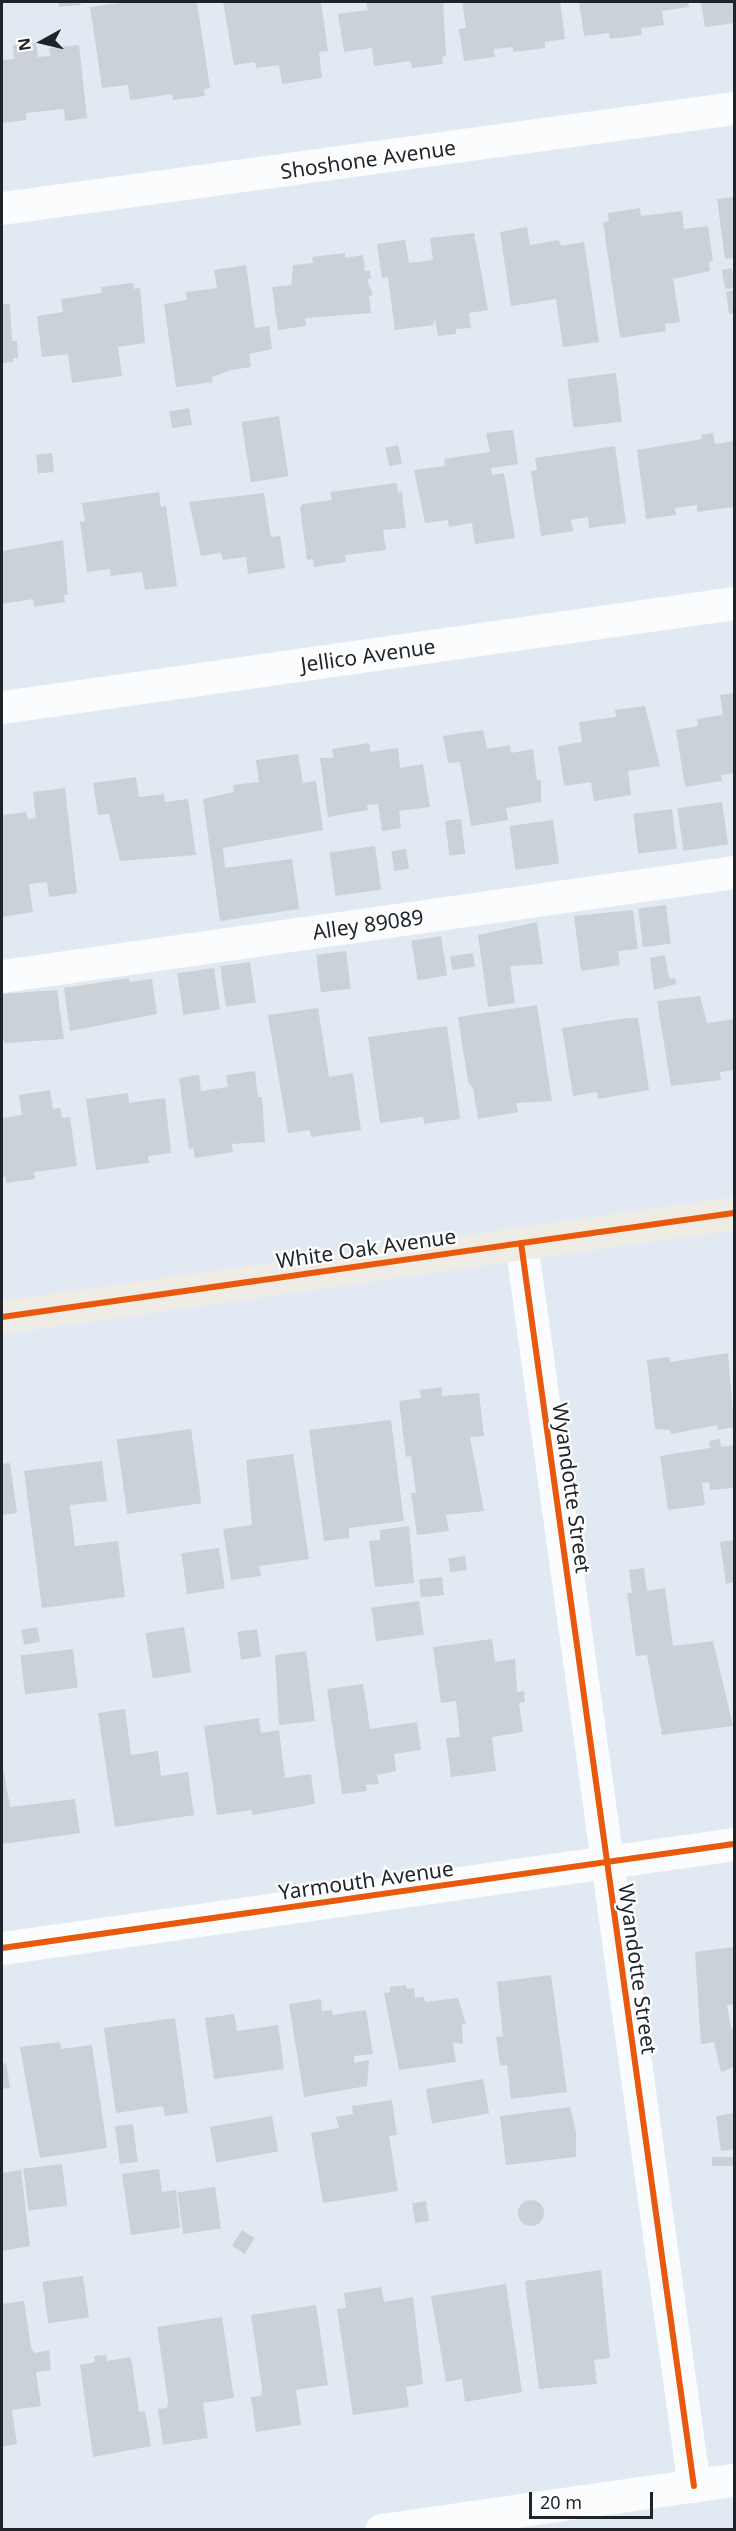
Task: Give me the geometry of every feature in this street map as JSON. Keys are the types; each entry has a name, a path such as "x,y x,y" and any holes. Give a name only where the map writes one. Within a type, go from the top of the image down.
{"main road":[{"name":"White Oak Avenue","path":"2,1317 735,1213"}],"street":[{"name":"Shoshone Avenue","path":"2,208 735,108"},
{"name":"Jellico Avenue","path":"2,707 735,603"},
{"name":"Alley 89089","path":"2,976 735,872"},
{"name":"Wyandotte Street","path":"521,1243 694,2486"},
{"name":"Yarmouth Avenue","path":"2,1948 735,1844"},
{"path":"381,2529 735,2480"}],"building":[{"path":"58,2 80,2 81,5 59,7"},
{"path":"125,2 197,2 210,88 204,89 205,96 173,100 172,94 130,100 128,85 102,88 90,7"},
{"path":"223,2 321,2 328,51 319,52 322,78 282,84 279,65 256,68 255,62 234,65"},
{"path":"366,2 443,2 446,56 442,57 443,64 412,68 411,61 374,66 372,48 344,52 338,14 368,10"},
{"path":"462,2 560,2 565,39 545,42 545,48 513,52 513,47 494,49 495,57 464,61 459,29 466,28"},
{"path":"579,2 688,2 689,7 662,11 664,25 641,28 642,35 610,39 609,33 584,36"},
{"path":"701,2 734,2 734,23 705,27"},
{"path":"36,43 38,57 50,56 49,48 79,45 87,118 65,121 64,109 26,113 26,120 2,123 2,60 14,59 13,45"},
{"path":"734,197 734,258 725,259 717,199"},
{"path":"640,208 641,216 682,211 684,229 708,226 713,261 709,261 710,271 673,279 680,322 665,324 666,331 620,338 603,222 609,221 608,213"},
{"path":"527,227 530,245 559,240 561,246 584,242 599,342 563,347 556,299 511,306 500,232"},
{"path":"474,233 488,310 469,313 471,328 456,329 456,334 438,336 435,319 433,325 395,330 388,277 382,278 377,244 405,240 409,263 433,260 430,238"},
{"path":"345,253 345,258 363,255 365,271 370,271 371,279 367,279 373,295 369,296 371,313 305,318 306,326 278,330 272,287 291,285 293,265 313,263 312,257"},
{"path":"246,265 255,328 269,326 272,349 249,354 251,367 231,370 212,377 213,382 176,387 164,304 187,300 186,292 217,288 214,270"},
{"path":"732,268 734,288 725,289 722,270"},
{"path":"133,283 134,289 140,288 145,343 118,347 122,376 72,383 68,354 42,357 37,316 63,312 61,299 102,293 101,287"},
{"path":"734,290 734,314 729,314 726,292"},
{"path":"2,304 10,304 12,341 17,341 18,358 13,358 13,362 2,363"},
{"path":"616,373 622,422 573,428 567,379"},
{"path":"189,408 192,425 172,428 169,411"},
{"path":"279,416 289,476 251,482 241,422"},
{"path":"513,430 518,464 491,468 492,475 504,473 515,538 475,544 472,523 449,527 448,520 425,523 414,470 445,466 444,459 490,452 486,433"},
{"path":"713,433 715,444 734,441 734,507 697,512 697,505 675,508 676,515 646,519 637,450 702,439 701,435"},
{"path":"398,445 402,464 389,466 385,448"},
{"path":"615,446 626,523 589,528 588,517 571,520 573,531 541,536 531,471 537,470 535,458"},
{"path":"52,453 54,472 38,474 36,455"},
{"path":"397,483 398,493 402,492 406,528 383,530 386,550 345,555 346,562 314,567 313,559 307,560 300,507 303,504 332,500 330,492"},
{"path":"159,492 161,507 166,506 177,586 145,590 142,572 111,576 110,569 87,572 80,522 85,521 82,503"},
{"path":"264,493 271,537 280,536 285,568 248,574 246,557 223,560 221,553 201,556 189,502"},
{"path":"63,540 68,595 64,595 65,602 34,607 33,599 2,604 2,551"},
{"path":"734,693 734,773 721,775 722,781 685,787 676,730 698,726 697,719 723,715 720,695"},
{"path":"645,706 660,766 628,771 631,795 594,801 591,782 564,786 558,746 582,742 579,722 616,717 615,710"},
{"path":"483,730 487,749 510,745 511,753 533,749 537,781 541,780 541,802 506,808 508,820 471,826 460,762 448,763 443,736"},
{"path":"369,743 370,752 398,748 400,768 423,764 430,807 399,811 401,828 382,831 378,804 367,805 368,810 328,817 320,758 334,758 332,749"},
{"path":"298,754 303,783 316,781 323,830 223,848 225,868 292,859 299,909 220,921 203,799 234,792 233,785 259,782 256,760"},
{"path":"136,777 139,797 164,794 165,802 188,799 196,855 120,861 109,814 98,815 93,783"},
{"path":"65,788 77,893 49,897 47,882 29,884 33,912 2,917 2,815 26,812 28,819 36,818 33,792"},
{"path":"722,802 728,845 683,851 677,808"},
{"path":"672,809 677,849 638,853 633,814"},
{"path":"461,819 465,854 449,856 445,821"},
{"path":"553,820 559,864 516,870 509,826"},
{"path":"375,846 381,890 336,896 329,852"},
{"path":"406,849 409,869 394,871 391,851"},
{"path":"666,905 671,944 643,947 638,908"},
{"path":"633,910 638,949 618,951 620,965 581,971 574,916"},
{"path":"537,922 543,964 510,966 515,1003 488,1007 478,935"},
{"path":"441,936 447,976 418,980 411,941"},
{"path":"346,951 351,989 321,992 316,955"},
{"path":"473,953 475,967 452,970 450,956"},
{"path":"665,955 669,979 675,978 676,984 654,990 650,958"},
{"path":"250,962 256,1003 226,1007 220,966"},
{"path":"214,968 220,1010 183,1015 177,973"},
{"path":"129,978 130,982 152,979 157,1014 70,1031 64,988"},
{"path":"57,990 64,1039 5,1043 2,1037 2,994"},
{"path":"700,996 707,1023 734,1019 734,1070 720,1072 721,1080 671,1086 657,1001"},
{"path":"537,1005 552,1101 516,1103 518,1112 478,1119 473,1088 468,1082 458,1017"},
{"path":"318,1008 329,1077 353,1073 361,1130 311,1137 310,1130 288,1133 268,1015"},
{"path":"638,1018 649,1090 598,1099 597,1092 573,1096 562,1028"},
{"path":"447,1026 460,1119 424,1124 423,1117 380,1123 368,1037"},
{"path":"255,1071 258,1097 262,1097 265,1142 232,1144 233,1152 195,1158 193,1148 189,1149 179,1078 199,1075 201,1091 228,1087 226,1075"},
{"path":"50,1090 53,1109 60,1108 62,1118 70,1117 77,1166 34,1172 35,1179 6,1183 5,1176 2,1177 2,1118 22,1115 19,1095"},
{"path":"128,1093 129,1103 165,1098 171,1153 148,1156 149,1163 96,1170 86,1099"},
{"path":"728,1353 734,1427 718,1430 717,1425 671,1434 670,1430 655,1429 647,1360 669,1357 670,1362"},
{"path":"442,1387 442,1396 479,1393 484,1436 470,1437 484,1511 446,1515 449,1531 417,1535 411,1493 416,1493 411,1456 406,1457 399,1401 421,1398 420,1390"},
{"path":"391,1420 404,1521 349,1528 349,1538 324,1541 309,1430"},
{"path":"191,1429 201,1503 127,1514 117,1439"},
{"path":"720,1439 721,1447 734,1445 733,1488 710,1490 709,1482 702,1483 705,1505 668,1510 660,1456 710,1448 709,1441"},
{"path":"293,1454 309,1559 259,1566 261,1576 231,1580 223,1529 252,1525 246,1460"},
{"path":"102,1461 107,1501 70,1505 75,1546 118,1541 125,1597 42,1608 24,1471"},
{"path":"10,1463 17,1513 2,1515 2,1464"},
{"path":"409,1526 414,1583 375,1587 369,1541 380,1540 380,1530"},
{"path":"734,1540 734,1582 726,1584 720,1542"},
{"path":"219,1548 225,1589 187,1594 181,1553"},
{"path":"465,1556 467,1570 450,1572 448,1558"},
{"path":"644,1568 647,1591 665,1588 673,1646 713,1641 733,1726 662,1735 647,1655 636,1656 627,1593 632,1593 629,1570"},
{"path":"442,1577 444,1595 421,1597 419,1579"},
{"path":"419,1601 424,1635 376,1641 371,1608"},
{"path":"37,1627 40,1642 24,1645 21,1630"},
{"path":"184,1627 191,1672 153,1679 145,1633"},
{"path":"257,1629 261,1657 241,1660 237,1632"},
{"path":"492,1639 495,1662 515,1659 517,1692 524,1691 525,1702 519,1703 523,1732 492,1737 496,1771 451,1777 446,1738 460,1737 456,1701 441,1703 433,1647"},
{"path":"73,1649 78,1688 25,1694 20,1655"},
{"path":"306,1651 315,1721 279,1725 275,1655"},
{"path":"363,1684 370,1729 417,1722 421,1750 394,1754 396,1771 377,1775 379,1784 366,1785 367,1791 342,1794 327,1689"},
{"path":"125,1709 131,1755 158,1751 161,1776 188,1772 194,1815 115,1827 98,1713"},
{"path":"259,1718 261,1733 279,1730 285,1778 311,1774 315,1804 252,1815 252,1810 217,1815 204,1726"},
{"path":"2,1761 10,1807 75,1799 80,1833 2,1844"},
{"path":"734,1947 734,2004 727,2005 731,2028 734,2028 734,2067 721,2072 714,2042 701,2044 695,1952"},
{"path":"551,1975 567,2092 511,2099 507,2065 500,2066 496,2037 503,2036 497,1982"},
{"path":"406,1985 407,1989 414,1988 415,1998 424,1997 425,2002 458,1998 466,2024 462,2024 463,2044 453,2043 456,2062 399,2070 384,1993 390,1992 390,1987"},
{"path":"321,1999 322,2011 332,2010 333,2015 366,2010 373,2054 354,2056 354,2063 369,2060 367,2086 304,2097 289,2004"},
{"path":"234,2014 237,2031 278,2025 284,2069 214,2079 205,2018"},
{"path":"175,2018 188,2113 165,2116 163,2106 116,2113 104,2028"},
{"path":"60,2042 61,2049 92,2045 107,2148 40,2158 20,2047"},
{"path":"6,2063 10,2088 2,2089 2,2064"},
{"path":"483,2079 489,2113 432,2124 426,2089"},
{"path":"392,2100 397,2135 389,2136 398,2191 323,2203 311,2133 339,2128 336,2117 353,2114 352,2106"},
{"path":"570,2107 576,2132 576,2157 506,2165 500,2116"},
{"path":"734,2113 734,2149 721,2151 716,2116"},
{"path":"272,2116 278,2151 216,2162 210,2127"},
{"path":"133,2124 138,2162 120,2164 115,2126"},
{"path":"712,2157 734,2157 734,2166 712,2166"},
{"path":"62,2164 67,2206 28,2210 23,2169"},
{"path":"159,2169 162,2192 176,2190 180,2228 131,2235 122,2174"},
{"path":"21,2170 30,2246 2,2251 2,2173"},
{"path":"215,2187 221,2229 183,2234 177,2192"},
{"path":"531,2200 540,2204 544,2213 540,2222 531,2226 522,2222 518,2213 522,2204"},
{"path":"426,2201 429,2221 415,2223 412,2203"},
{"path":"242,2230 255,2238 245,2254 232,2246"},
{"path":"601,2270 610,2358 594,2360 597,2384 539,2389 525,2281"},
{"path":"83,2276 89,2318 48,2323 42,2282"},
{"path":"506,2284 522,2392 465,2402 462,2379 446,2382 431,2296"},
{"path":"381,2287 384,2302 413,2297 423,2384 406,2387 409,2407 353,2415 337,2309 346,2308 344,2293"},
{"path":"24,2301 31,2347 34,2353 49,2350 51,2370 36,2372 41,2406 12,2410 17,2444 2,2447 2,2304"},
{"path":"316,2305 328,2385 296,2390 301,2425 256,2432 251,2397 261,2396 262,2389 251,2315"},
{"path":"222,2317 234,2398 203,2403 208,2438 163,2445 158,2409 167,2408 168,2401 157,2327"},
{"path":"106,2355 107,2361 131,2357 139,2412 145,2411 151,2446 93,2457 80,2365 95,2362 94,2356"}],"cycle path":[{"path":"2,1317 734,1213"},
{"path":"521,1243 694,2486"},
{"path":"2,1948 734,1844"}]}
